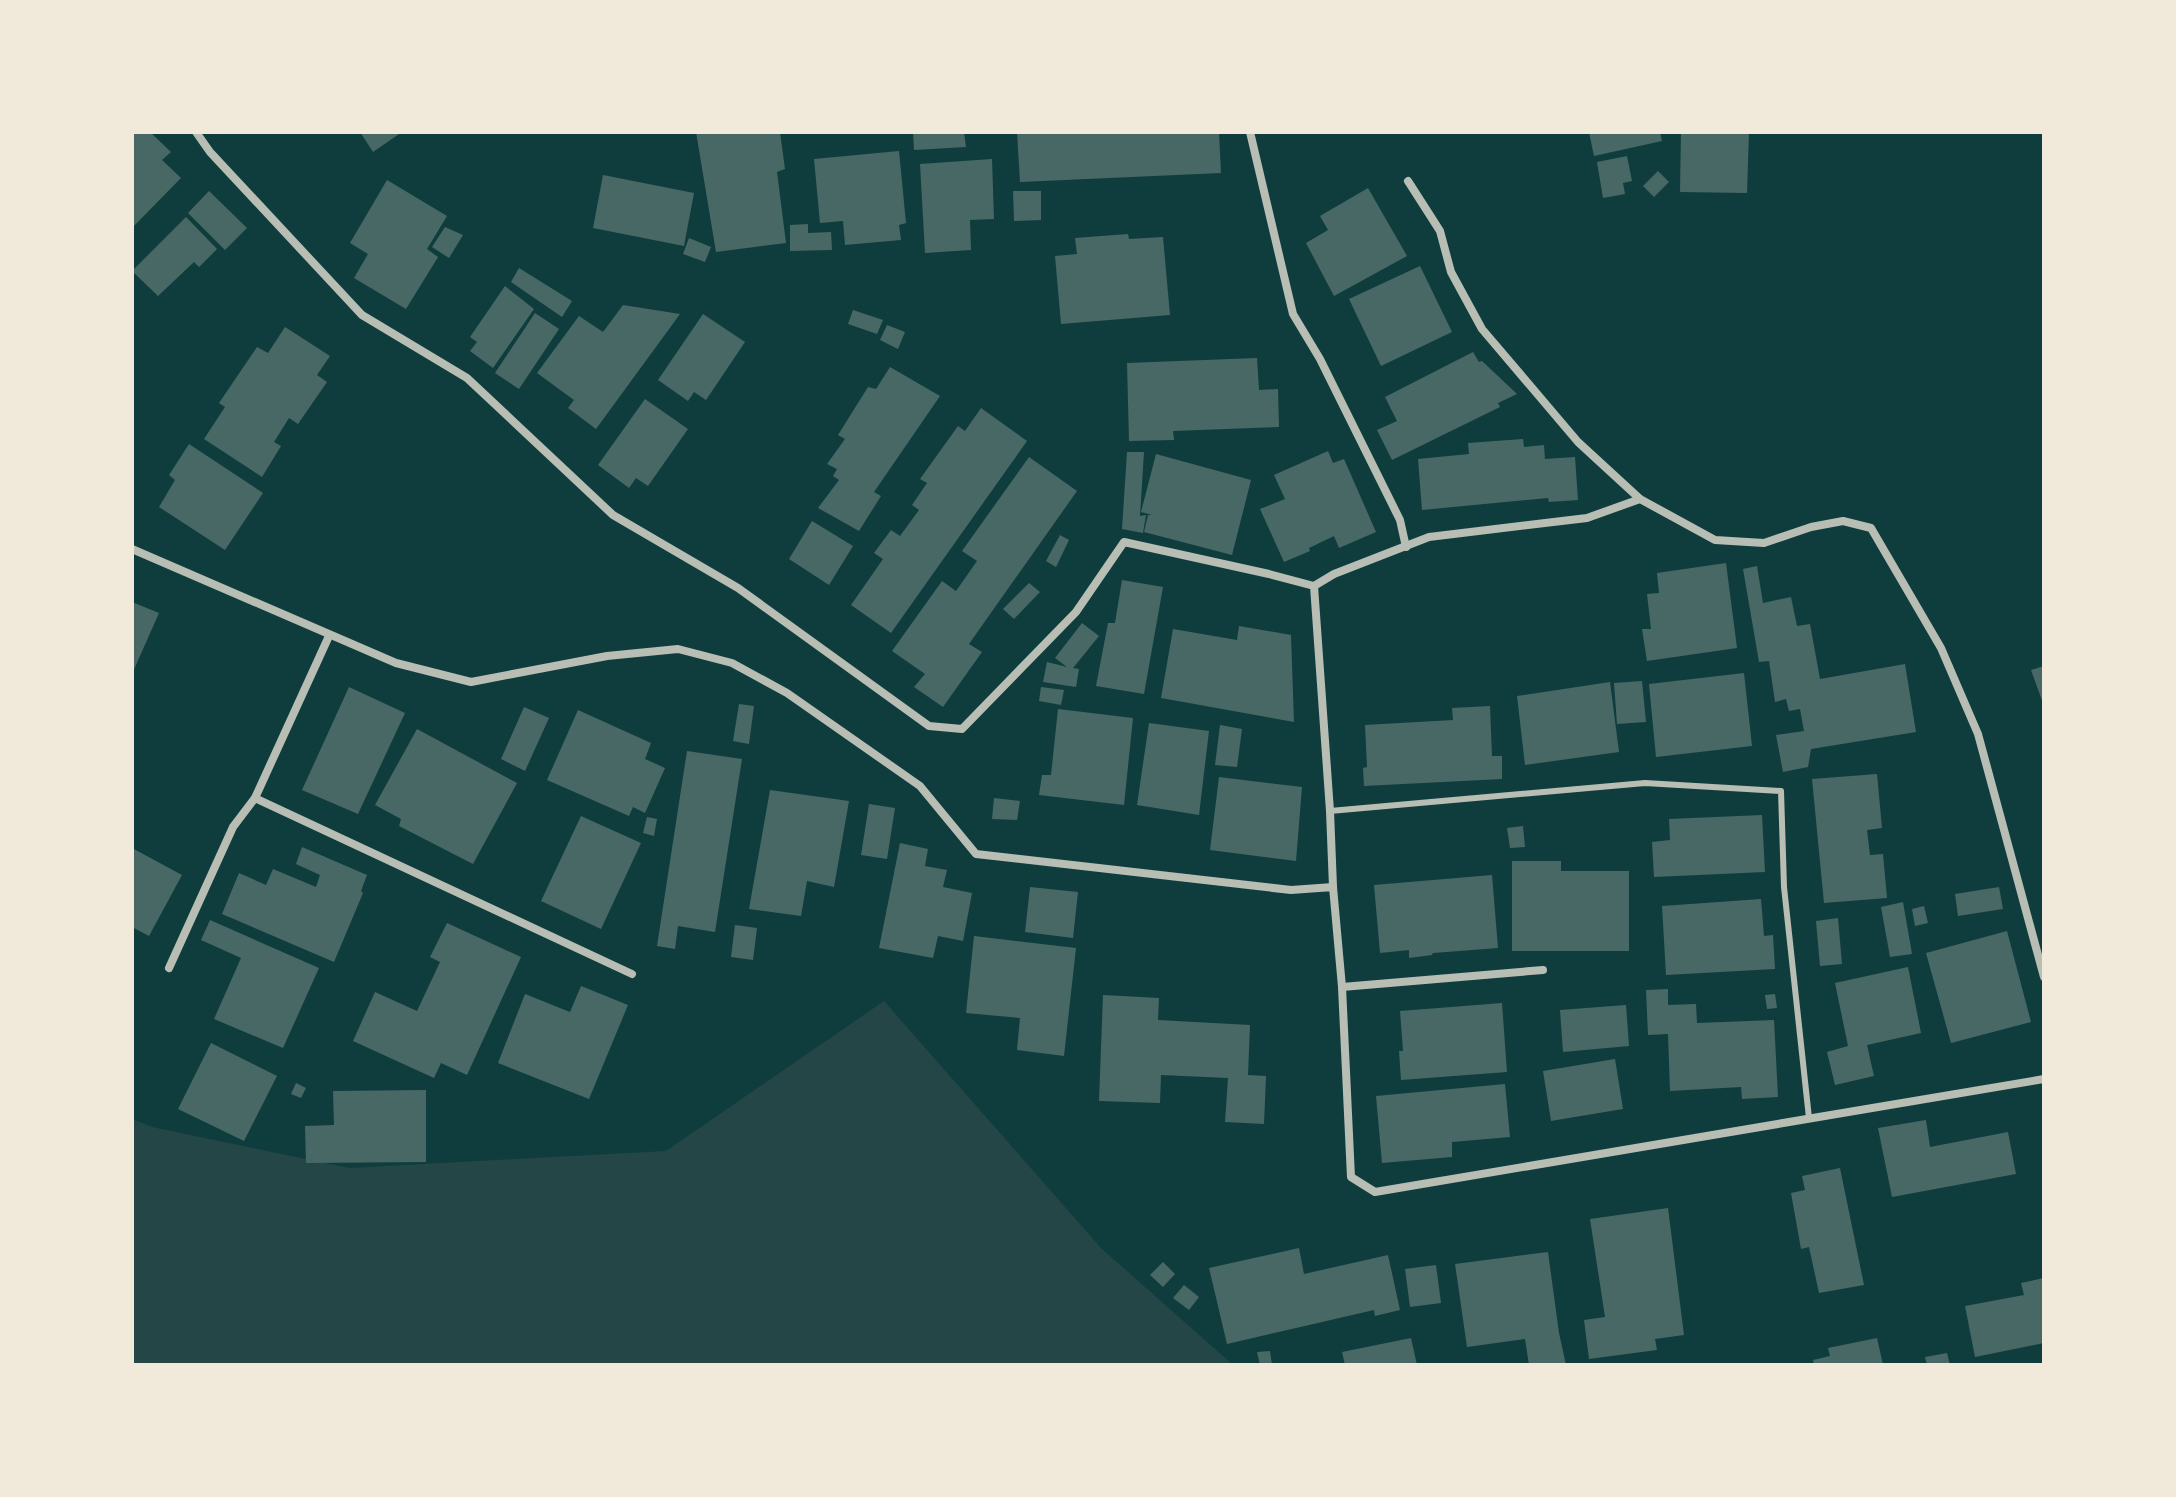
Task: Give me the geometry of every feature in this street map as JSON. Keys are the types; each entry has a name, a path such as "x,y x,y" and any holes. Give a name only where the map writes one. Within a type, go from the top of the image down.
{"street":[{"path":"196,132 210,152 362,315 467,378 613,515 738,588 929,726 962,729 1076,612 1124,542 1314,586 1334,574 1429,537 1587,518 1640,499"},
{"path":"1250,132 1293,314 1320,359 1400,520 1406,547"},
{"path":"1408,181 1440,231 1451,272 1482,329 1578,442 1640,499 1715,540 1764,543 1811,527 1843,521 1871,528 1941,648 1978,734 2044,977"},
{"path":"132,549 396,663 471,682 607,656 678,649 732,663 787,693 920,786 976,854 1291,890 1333,887"},
{"path":"1314,586 1342,987 1351,1177 1375,1192 2044,1079"},
{"path":"169,968 233,827 255,798 329,636"},
{"path":"255,798 632,974"},
{"path":"1342,987 1543,970"}],"lane":[{"path":"1330,811 1645,783 1781,791 1784,887 1809,1118"}],"shaded area":[{"path":"884,1001 1101,1248 1233,1365 132,1365 132,1119 152,1127 349,1168 666,1151"}],"building":[{"path":"132,132 150,132 171,152 162,160 181,178 132,228"},
{"path":"360,132 402,132 373,152"},
{"path":"696,132 780,132 785,169 777,172 786,243 716,252"},
{"path":"913,132 964,132 966,147 914,150"},
{"path":"1017,132 1219,132 1221,173 1020,182"},
{"path":"1589,132 1660,132 1662,141 1594,156"},
{"path":"1681,132 1749,132 1747,193 1680,192"},
{"path":"899,151 906,223 899,225 901,240 845,245 843,221 820,223 814,159"},
{"path":"1627,156 1632,181 1623,183 1625,194 1603,198 1597,162"},
{"path":"992,159 994,219 970,220 971,250 925,253 920,164"},
{"path":"1658,171 1669,182 1654,197 1643,186"},
{"path":"603,175 694,193 684,246 593,228"},
{"path":"387,180 447,216 427,249 438,257 406,309 354,278 368,254 350,243"},
{"path":"1368,188 1407,256 1334,296 1306,243 1328,230 1320,216"},
{"path":"209,191 247,228 225,250 188,213"},
{"path":"1013,191 1041,191 1041,220 1014,221"},
{"path":"186,217 217,249 199,267 194,262 158,296 132,271"},
{"path":"808,224 808,233 831,232 832,250 790,251 790,225"},
{"path":"445,227 463,235 449,258 432,247"},
{"path":"1128,234 1129,239 1163,237 1170,315 1061,324 1055,256 1077,254 1075,238"},
{"path":"689,238 711,247 705,262 683,254"},
{"path":"1420,266 1452,332 1381,366 1349,299"},
{"path":"519,268 572,301 562,317 511,282"},
{"path":"505,286 534,309 493,368 470,351 477,342 470,337"},
{"path":"623,305 680,314 596,429 568,408 574,400 537,373 579,316 603,332"},
{"path":"853,310 883,320 877,334 848,324"},
{"path":"535,313 559,329 519,389 495,373"},
{"path":"703,314 745,342 706,400 694,392 688,401 658,380"},
{"path":"887,325 905,332 898,349 880,340"},
{"path":"285,327 330,356 317,375 327,382 298,424 289,418 274,442 281,446 262,477 204,439 225,407 219,403 257,347 268,353"},
{"path":"1473,352 1479,362 1482,361 1517,394 1498,403 1500,407 1392,460 1377,430 1397,421 1385,397"},
{"path":"1257,358 1259,390 1278,389 1279,427 1173,431 1174,440 1129,441 1127,363"},
{"path":"890,367 940,396 874,492 881,496 859,531 818,508 839,480 833,476 837,469 827,464 845,439 838,435 868,387 876,389"},
{"path":"645,399 688,429 648,486 636,478 629,488 598,465"},
{"path":"981,408 1027,441 891,633 851,605 883,559 874,553 891,530 900,536 919,510 912,505 927,483 920,479 958,426 965,431"},
{"path":"1523,439 1524,447 1544,445 1545,459 1575,457 1578,500 1549,502 1548,498 1422,510 1418,459 1469,454 1468,443"},
{"path":"189,444 263,493 225,550 159,507 175,480 169,475"},
{"path":"1328,451 1333,463 1344,459 1376,532 1339,548 1334,536 1284,562 1260,509 1285,499 1274,475"},
{"path":"1127,452 1144,452 1140,516 1146,515 1143,533 1122,529"},
{"path":"1156,454 1251,480 1232,555 1144,532 1148,515 1152,515 1141,512"},
{"path":"1029,457 1077,491 969,644 982,652 943,707 914,687 925,674 892,651 942,581 956,591 977,561 962,551"},
{"path":"812,521 853,546 829,585 789,559"},
{"path":"1060,535 1069,540 1056,567 1046,561"},
{"path":"1726,563 1737,648 1647,661 1642,629 1651,629 1647,594 1659,593 1657,573"},
{"path":"1757,566 1763,603 1791,597 1797,626 1810,624 1820,679 1905,664 1916,732 1811,749 1808,767 1783,772 1776,735 1804,731 1800,709 1789,711 1786,699 1775,702 1769,661 1759,662 1743,569"},
{"path":"1122,580 1163,587 1144,694 1096,686 1108,623 1115,623"},
{"path":"1029,583 1040,592 1014,619 1003,609"},
{"path":"132,602 159,613 132,674"},
{"path":"1082,623 1099,636 1073,668 1079,669 1076,687 1043,682 1047,662 1067,667 1055,658"},
{"path":"1239,626 1291,635 1294,722 1161,698 1173,629 1237,640"},
{"path":"2044,666 2044,706 2031,670"},
{"path":"1744,673 1752,746 1656,757 1649,684"},
{"path":"1642,681 1646,722 1617,724 1614,683"},
{"path":"1610,682 1619,752 1525,765 1517,696"},
{"path":"349,687 405,713 358,814 302,790"},
{"path":"1041,687 1064,690 1061,705 1039,701"},
{"path":"739,704 754,706 749,744 733,741"},
{"path":"1490,706 1492,756 1502,756 1502,779 1364,786 1363,768 1367,767 1365,725 1453,720 1452,708"},
{"path":"524,707 549,718 525,771 501,759"},
{"path":"1058,709 1133,718 1124,805 1039,795 1042,775 1051,775"},
{"path":"578,710 651,743 645,759 665,768 645,813 633,807 629,816 547,780"},
{"path":"1149,723 1209,731 1199,815 1137,805"},
{"path":"1220,725 1242,729 1237,767 1215,765"},
{"path":"417,729 517,783 473,864 399,826 401,819 375,805"},
{"path":"687,751 742,759 715,932 678,926 675,949 657,946"},
{"path":"1877,774 1882,828 1867,830 1870,855 1883,854 1887,898 1824,903 1812,779"},
{"path":"1219,777 1302,787 1296,861 1210,850"},
{"path":"770,790 849,801 834,887 807,881 801,916 749,909"},
{"path":"994,798 1020,801 1017,820 992,819"},
{"path":"869,804 895,808 887,859 861,855"},
{"path":"1762,815 1765,872 1654,877 1652,842 1670,840 1669,819"},
{"path":"581,816 641,843 601,929 541,901"},
{"path":"647,817 657,819 654,836 643,833"},
{"path":"1523,826 1525,847 1510,848 1507,828"},
{"path":"900,843 928,849 925,866 947,870 943,887 972,893 963,941 938,936 933,958 879,948"},
{"path":"302,847 367,875 363,893 334,962 222,914 239,873 266,885 273,869 316,887 320,875 296,864"},
{"path":"132,848 182,875 149,936 132,927"},
{"path":"1512,861 1561,861 1561,871 1629,871 1629,951 1512,951"},
{"path":"1492,875 1498,948 1409,958 1409,950 1380,953 1374,885"},
{"path":"1030,887 1078,892 1073,938 1025,932"},
{"path":"1999,887 2003,909 1958,916 1955,894"},
{"path":"1761,899 1764,936 1773,935 1775,969 1666,975 1662,906"},
{"path":"1903,902 1912,954 1890,957 1881,907"},
{"path":"1924,906 1928,923 1915,926 1912,909"},
{"path":"1838,918 1842,964 1820,966 1816,921"},
{"path":"210,920 319,968 283,1048 214,1019 241,958 201,940"},
{"path":"447,923 521,957 467,1075 441,1063 434,1078 353,1041 375,992 417,1011 440,962 430,957"},
{"path":"735,925 757,928 753,960 731,957"},
{"path":"2007,931 2031,1022 1951,1043 1926,953"},
{"path":"974,936 1076,948 1064,1056 1017,1050 1020,1018 966,1013"},
{"path":"1908,967 1921,1033 1867,1045 1874,1076 1835,1085 1827,1052 1848,1046 1835,983"},
{"path":"581,986 628,1005 589,1099 498,1063 525,994 570,1012"},
{"path":"1668,989 1668,1005 1696,1004 1697,1023 1774,1020 1778,1097 1742,1099 1741,1087 1670,1091 1668,1034 1648,1035 1646,990"},
{"path":"1775,994 1777,1008 1767,1009 1765,995"},
{"path":"1103,995 1159,998 1158,1020 1250,1025 1248,1075 1266,1076 1264,1124 1225,1122 1228,1078 1161,1075 1160,1103 1099,1101"},
{"path":"1502,1003 1507,1072 1401,1080 1399,1051 1403,1051 1400,1011"},
{"path":"1626,1005 1629,1046 1563,1052 1560,1010"},
{"path":"211,1043 277,1076 244,1141 178,1109"},
{"path":"1615,1059 1623,1109 1551,1121 1543,1071"},
{"path":"296,1083 306,1088 301,1098 291,1094"},
{"path":"1505,1084 1510,1137 1452,1142 1452,1157 1382,1163 1376,1096"},
{"path":"426,1090 426,1162 306,1163 305,1126 334,1125 333,1091"},
{"path":"1926,1120 1930,1147 2008,1132 2016,1174 1892,1197 1878,1128"},
{"path":"1840,1168 1864,1285 1819,1293 1809,1247 1801,1249 1791,1193 1805,1190 1802,1176"},
{"path":"1668,1208 1684,1335 1655,1339 1657,1350 1589,1359 1584,1320 1605,1317 1590,1219"},
{"path":"1299,1248 1304,1274 1388,1255 1400,1310 1375,1316 1374,1310 1227,1344 1209,1268"},
{"path":"1548,1252 1566,1365 1529,1365 1525,1339 1467,1347 1455,1264"},
{"path":"1163,1262 1175,1274 1163,1287 1150,1275"},
{"path":"1436,1265 1441,1303 1410,1307 1405,1269"},
{"path":"2044,1278 2044,1343 1975,1357 1965,1306 2024,1295 2021,1283"},
{"path":"1184,1285 1199,1297 1189,1310 1173,1298"},
{"path":"1411,1338 1417,1365 1345,1365 1342,1352"},
{"path":"1877,1338 1883,1365 1814,1365 1813,1360 1830,1356 1828,1348"},
{"path":"1270,1351 1272,1365 1260,1365 1257,1352"},
{"path":"1947,1353 1950,1365 1927,1365 1925,1357"}]}
